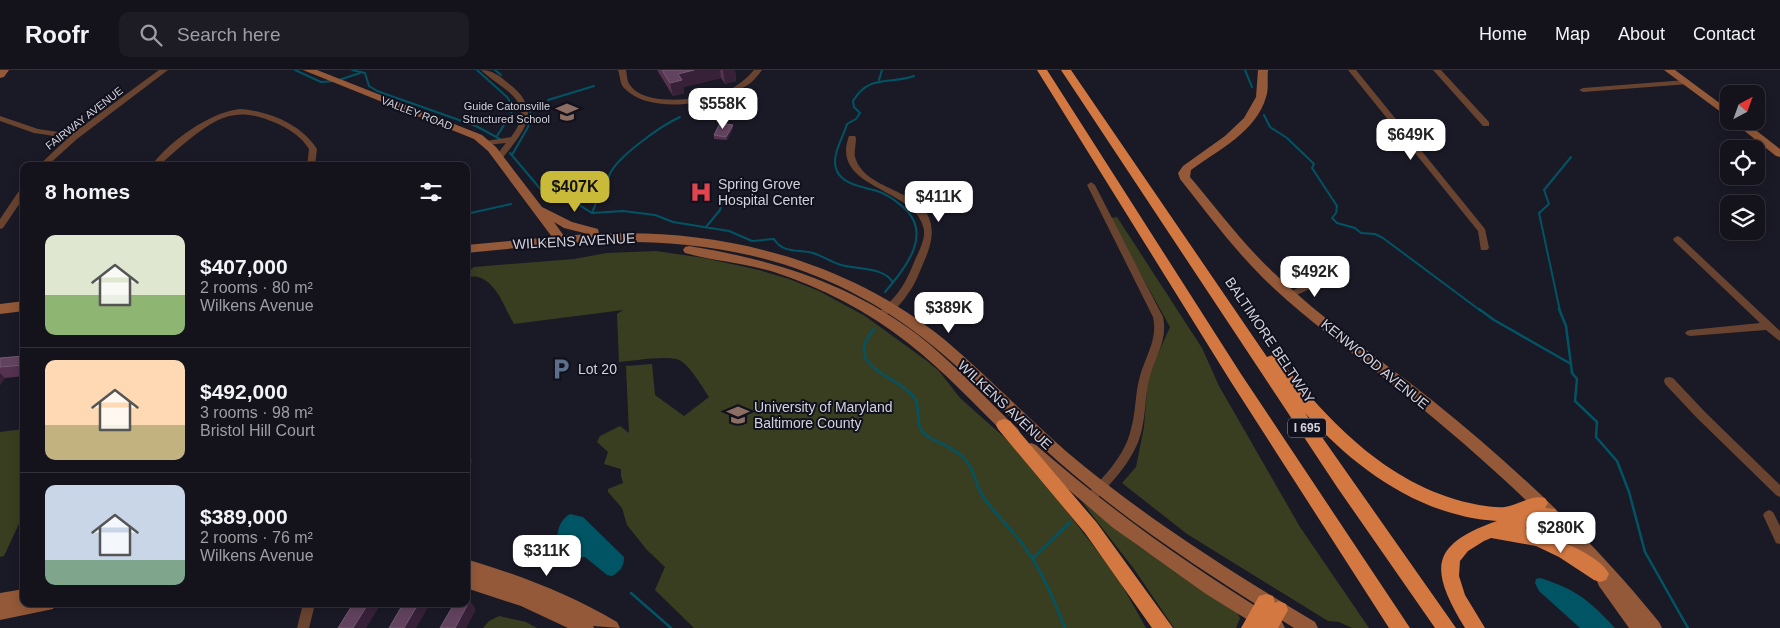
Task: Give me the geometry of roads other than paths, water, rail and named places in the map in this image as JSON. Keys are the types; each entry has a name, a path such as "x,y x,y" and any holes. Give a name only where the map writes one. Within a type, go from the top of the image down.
{"highway":[{"name":"I 695","path":"1042,70 1236,378 1400,628"},
{"name":"BALTIMORE BELTWAY","path":"1066,70 1349,490 1446,628"},
{"path":"1178,237 1297,392 1327,426 1363,458 1405,486 1428,498 1455,507 1507,514 1544,508"},
{"path":"1004,425 1091,528 1163,628"},
{"path":"1475,628 1455,599 1450,582 1448,565 1456,550 1464,542 1544,508"},
{"path":"1481,534 1505,533 1544,541 1579,559 1600,574"}],"main road":[{"path":"0,75 4,70"},
{"name":"KENWOOD AVENUE","path":"1263,70 1260,103 1250,118 1234,133 1187,168 1184,176 1240,246 1290,295 1460,432 1544,508 1604,567 1653,628"},
{"path":"1669,70 1720,108"},
{"name":"VALLEY ROAD","path":"335,81 467,132 486,143 498,158"},
{"path":"1749,130 1780,154"},
{"path":"528,199 549,216 568,225 617,236"},
{"path":"514,244 533,235 540,226 528,199"},
{"name":"WILKENS AVENUE","path":"470,256 617,236 710,243 770,256 824,274 936,342 1044,441 1095,493 1178,565 1267,620 1309,628"},
{"name":"WILKENS AVENUE","path":"470,255 514,244 562,243 648,246 732,257 763,265 816,283 860,304 885,312 1045,462 1095,493"},
{"path":"0,309 20,306"},
{"name":"KENWOOD AVENUE","path":"1544,508 1568,538 1592,562 1639,628"},
{"path":"470,567 557,598 610,628"},
{"path":"470,581 530,602 584,628"},
{"path":"0,601 20,598"},
{"path":"0,612 29,607"}],"street":[{"name":"FAIRWAY AVENUE","path":"46,162 74,137 164,70"},
{"name":"VALLEY ROAD","path":"308,70 335,81"},
{"path":"486,70 515,91 523,102 525,112 523,123 498,158"},
{"path":"622,70 622,77 632,91 649,100 669,102 697,101 721,95 750,80 758,70"},
{"path":"1352,70 1478,225 1482,231 1484,248"},
{"path":"1437,70 1486,124"},
{"path":"1583,90 1686,82"},
{"path":"160,162 206,122 221,114 247,110 281,123 306,137 313,149 311,162"},
{"path":"0,118 37,131 74,137"},
{"path":"852,138 849,155 853,166 866,177 913,206 926,221 928,228 926,244 909,288 885,312"},
{"path":"486,143 512,139"},
{"name":"VALLEY ROAD","path":"498,158 562,243"},
{"path":"1091,185 1158,316 1161,326 1161,335 1145,377 1136,431 1127,452 1095,493"},
{"path":"0,226 20,196"},
{"path":"1677,239 1780,337"},
{"path":"1290,295 1311,286"},
{"path":"1690,333 1768,326"},
{"path":"1669,381 1780,492"},
{"path":"1769,515 1780,539"},
{"path":"303,628 308,607"}],"water":[{"path":"570,514 583,517 624,557 621,568 612,576 607,575 585,557 571,557 558,544 559,527"},
{"path":"1540,578 1553,582 1582,597 1615,628 1580,628 1539,591 1535,583 1536,579"}],"waterway":[{"path":"295,70 321,82 334,81"},
{"path":"352,70 365,73 369,86 377,91 476,126 500,139"},
{"path":"477,70 507,97 513,106 511,114 497,136"},
{"path":"495,70 501,75"},
{"path":"879,80 882,70"},
{"path":"1245,70 1252,87"},
{"path":"339,80 360,73"},
{"path":"893,282 908,262 913,251 916,228 912,217 903,207 881,192 854,185 844,179 837,171 835,160 847,124 856,119 860,113 854,107 853,101 859,93 872,84 914,76"},
{"path":"548,100 594,86"},
{"path":"512,155 528,127 531,107 536,105"},
{"path":"1264,115 1270,127 1287,138 1314,164 1312,168 1337,206 1336,213 1332,218 1337,223 1355,228 1361,233 1375,234 1383,238 1481,311"},
{"path":"592,213 598,198 609,187 609,176 620,160 651,134 680,117"},
{"path":"510,153 543,192 559,199 571,200 592,213"},
{"path":"1560,311 1539,213 1549,204 1544,190 1571,157"},
{"path":"706,227 720,210 723,198"},
{"path":"470,213 511,204"},
{"path":"592,213 623,211 655,215 673,222 729,231 752,241 774,239 778,244 787,249 813,253 845,266 876,271 889,278 893,282"},
{"path":"885,292 893,282"},
{"path":"1479,309 1494,320 1571,364"},
{"path":"1559,309 1566,326 1571,364"},
{"path":"874,329 867,338 864,348 868,362 914,397 922,431 935,441 954,450 965,459 973,471 985,500 1019,539 1032,559"},
{"path":"1571,364 1572,373 1577,379 1575,401 1597,422 1596,437 1617,461 1629,492 1645,552 1688,628"},
{"path":"1032,559 1070,522"},
{"path":"1032,559 1052,596 1065,628"},
{"path":"631,593 671,628"}],"place":[{"name":"Guide Catonsville Structured School","path":"567,112"},
{"name":"Spring Grove Hospital Center","path":"701,192"},
{"name":"Lot 20","path":"561,369"},
{"name":"University of Maryland Baltimore County","path":"738,415"}]}
